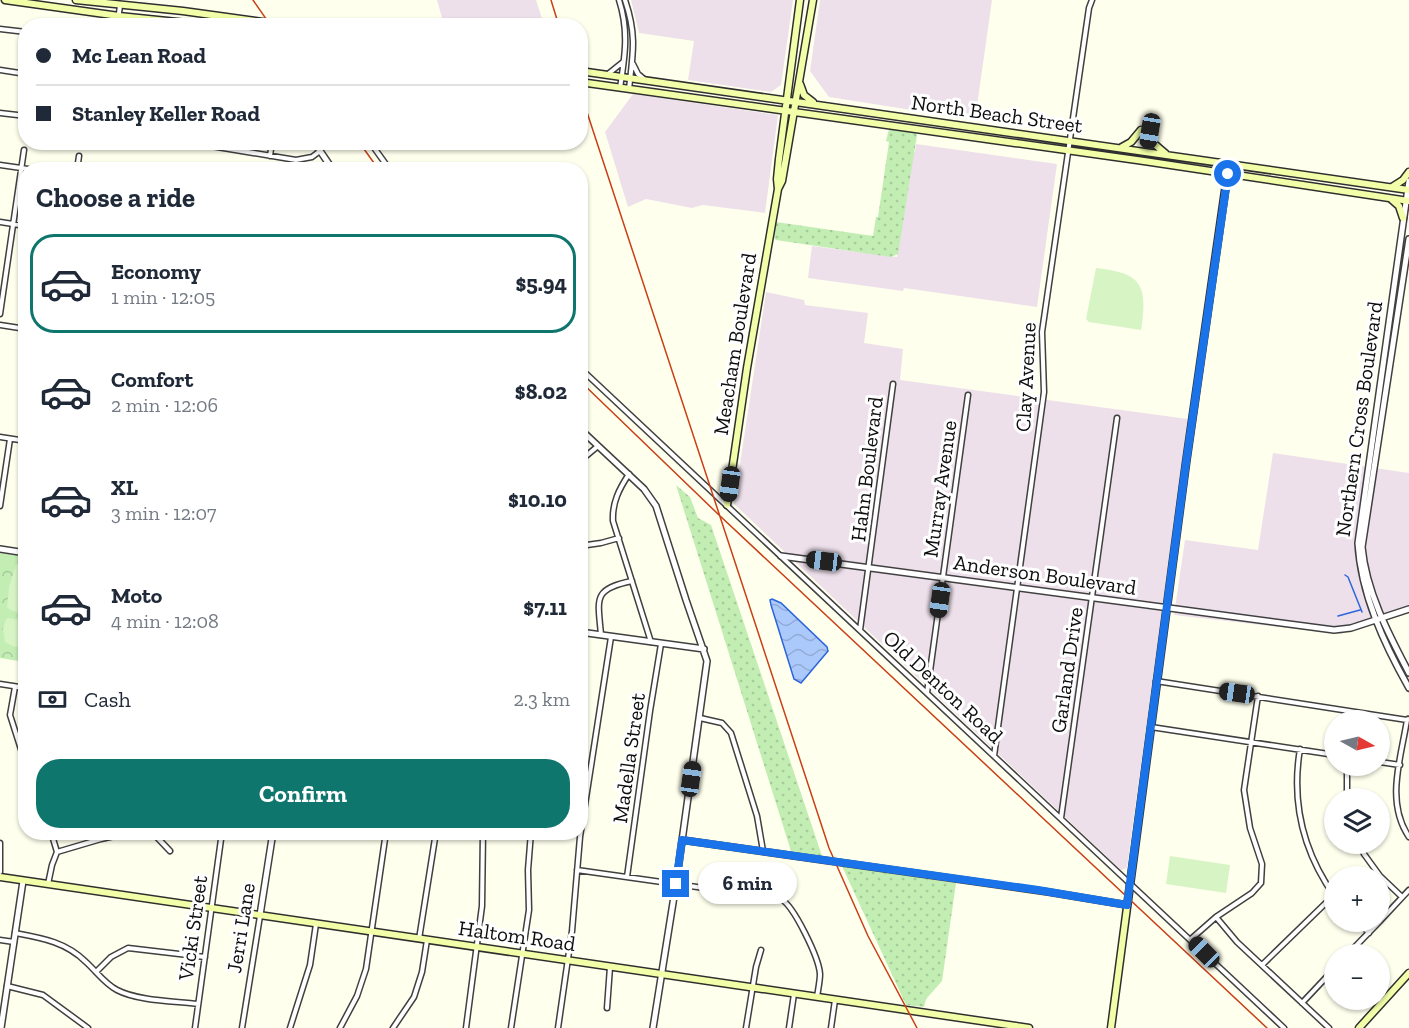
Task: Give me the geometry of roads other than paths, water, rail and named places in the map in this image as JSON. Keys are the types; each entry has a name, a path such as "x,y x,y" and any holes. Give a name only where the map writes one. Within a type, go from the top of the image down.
{"main road":[{"path":"4,0 44,3 138,18"},
{"path":"76,0 212,18"},
{"name":"Meacham Boulevard","path":"727,505 778,189 784,112 800,0"},
{"name":"Meacham Boulevard","path":"778,189 782,181 795,113 813,0"},
{"name":"North Beach Street","path":"588,72 1408,190"},
{"path":"769,98 781,93 789,82"},
{"name":"North Beach Street","path":"588,83 1407,200"},
{"path":"799,84 804,95 819,105"},
{"path":"678,96 680,85"},
{"path":"706,100 708,89"},
{"path":"885,125 886,115"},
{"path":"1120,148 1131,142 1141,130 1137,150"},
{"path":"1147,151 1150,131 1152,142 1166,154"},
{"path":"1111,1028 1156,681 1229,164"},
{"path":"1391,188 1398,185 1409,172"},
{"path":"1388,197 1397,203 1403,218"},
{"name":"Haltom Road","path":"0,877 1029,1028"},
{"path":"1359,1028 1409,973"}],"street":[{"path":"620,0 626,27 620,88"},
{"path":"625,0 634,34 629,89"},
{"name":"Clay Avenue","path":"994,756 1044,392 1042,332 1069,140 1092,0"},
{"path":"119,16 120,6"},
{"path":"0,29 18,31"},
{"path":"607,75 624,61"},
{"path":"632,63 638,74 648,81"},
{"path":"0,70 18,73"},
{"path":"0,113 18,115"},
{"path":"23,162 24,150"},
{"path":"234,150 285,159 305,159 320,152 327,162"},
{"path":"270,156 271,150"},
{"path":"78,162 79,156"},
{"path":"0,165 18,167"},
{"name":"Northern Cross Boulevard","path":"1409,181 1362,538 1364,565 1390,653 1409,688"},
{"path":"0,314 18,193"},
{"path":"0,222 18,225"},
{"name":"Northern Cross Boulevard","path":"1386,368 1409,239"},
{"path":"0,326 18,328"},
{"name":"Old Denton Road","path":"588,375 1284,1028"},
{"name":"Hahn Boulevard","path":"860,630 893,384"},
{"name":"Murray Avenue","path":"927,693 968,395"},
{"name":"Garland Drive","path":"1061,819 1117,418"},
{"path":"588,437 644,489 656,506 704,649 707,668 653,1028"},
{"path":"0,438 18,440"},
{"path":"0,506 10,439"},
{"path":"588,454 598,446"},
{"path":"629,474 620,487 613,505 613,521 651,642"},
{"path":"588,545 619,538"},
{"path":"0,549 18,552"},
{"name":"Anderson Boulevard","path":"781,556 1334,630 1351,628 1409,609"},
{"path":"601,635 599,604 602,595 613,585 632,581"},
{"name":"Northern Cross Boulevard","path":"1380,618 1409,673"},
{"path":"588,633 704,649"},
{"path":"588,780 610,637"},
{"name":"Madella Street","path":"627,877 661,644"},
{"path":"1156,681 1408,719 1395,799 1397,813 1409,837"},
{"path":"0,684 18,687"},
{"path":"15,687 10,715 18,740"},
{"path":"1191,939 1216,917 1252,892 1262,877 1262,864 1250,828 1244,790 1258,696"},
{"path":"700,718 722,723 731,733 761,831 763,851"},
{"path":"1150,727 1324,753"},
{"path":"1300,749 1296,790 1302,831 1312,858 1324,879"},
{"path":"1390,764 1400,765"},
{"path":"48,884 57,852 53,840"},
{"path":"57,852 93,840"},
{"path":"160,840 170,850"},
{"name":"Vicki Street","path":"195,1028 221,840"},
{"name":"Jerri Lane","path":"242,1028 272,840"},
{"path":"340,1028 360,990 366,969 385,840"},
{"path":"419,939 435,840"},
{"path":"466,1028 482,906 483,840"},
{"path":"511,1028 529,910 530,840"},
{"path":"558,1028 572,931 580,840"},
{"path":"682,840 1127,905"},
{"path":"0,843 0,872"},
{"path":"577,870 778,898 786,902 818,963 820,972 817,997"},
{"path":"1,1028 23,881"},
{"path":"1390,886 1402,897"},
{"path":"1390,910 1409,890"},
{"path":"1262,965 1324,906"},
{"path":"1216,917 1237,942 1329,1028"},
{"path":"290,1028 310,965 316,924"},
{"path":"15,933 42,938 65,946 112,987 128,994 198,1004"},
{"path":"1358,944 1369,933"},
{"path":"0,940 14,942"},
{"path":"393,1028 417,992 427,940"},
{"path":"96,972 111,957 128,948 205,957"},
{"path":"746,1028 761,950"},
{"path":"607,1008 610,967"},
{"path":"1302,1003 1324,980"},
{"path":"7,986 43,995 88,1028"},
{"path":"789,1028 794,994"},
{"path":"831,1028 836,1000"}],"water":[{"path":"770,600 781,603 827,647 828,651 801,683 794,679 771,605"}],"waterway":[{"path":"1345,575 1348,577 1362,612"},
{"path":"1338,616 1360,610"}],"railway":[{"path":"253,0 265,18"},
{"path":"551,0 557,18"},
{"path":"588,115 829,848 868,936 917,1028"},
{"path":"365,150 373,162"},
{"path":"588,389 719,515 1267,1028"}]}
